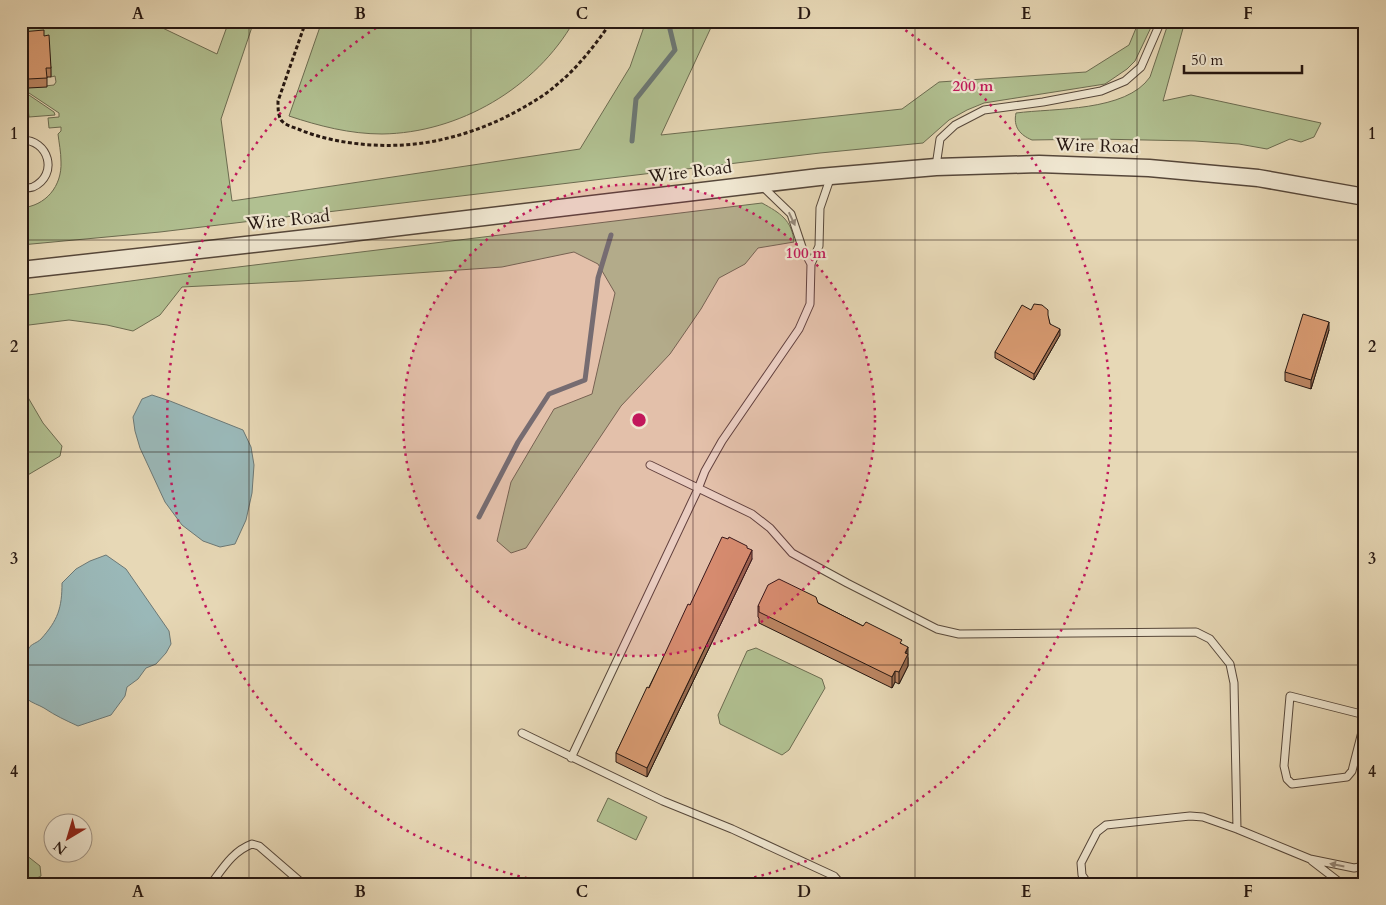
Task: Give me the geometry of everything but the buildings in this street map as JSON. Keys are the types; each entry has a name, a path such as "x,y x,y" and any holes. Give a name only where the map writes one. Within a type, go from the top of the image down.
{"street":[{"name":"Wire Road","path":"21,270 831,176 936,167 1039,164 1149,168 1258,178 1365,197"}],"lane":[{"path":"936,167 940,139 955,124 984,110 1043,102 1101,91 1125,81 1141,67 1161,21"},
{"path":"21,140 36,143 44,150 48,158 46,176 40,183 21,189"},
{"path":"572,758 705,471 722,441 799,329 810,304 811,264 819,246 820,208 831,176"},
{"path":"760,184 791,214 802,247 811,264"},
{"path":"650,466 752,514 770,528 792,553 855,588 937,629 959,634 1196,632 1210,639 1230,664 1234,683 1237,829"},
{"path":"1365,715 1290,696 1284,766 1287,779 1292,784 1347,777 1352,771 1365,720"},
{"path":"522,733 663,801 834,876 841,884"},
{"path":"1088,884 1082,875 1081,863 1097,832 1106,825 1190,816 1203,817 1237,829 1310,859 1354,868 1365,866"},
{"path":"211,884 231,857 244,847 252,844 259,846 303,884"},
{"path":"1310,859 1342,884"}],"path":[{"path":"306,21 278,101 278,113 281,119 286,124 327,139 380,145 413,144 443,139 475,130 518,111 554,88 595,45 612,21"}],"green space":[{"path":"21,21 148,21 217,54 229,21 254,21 221,119 232,201 580,149 630,67 646,21 714,21 661,135 902,109 939,82 1086,72 1129,45 1139,21 1154,21 1135,61 1105,84 984,103 949,120 923,143 820,153 160,232 21,245 21,208 45,199 59,179 61,162 58,134 61,131 61,127 49,128 48,118 59,117 59,113 26,91 26,88 54,85 56,82 55,76 51,77 49,44 21,41"},
{"path":"322,21 574,21 558,45 539,67 517,86 493,102 467,115 439,125 411,132 382,134 358,133 335,129 289,116"},
{"path":"1169,21 1185,21 1163,101 1191,95 1321,123 1314,137 1301,142 1290,139 1267,149 1239,144 1195,141 1032,140 1018,130 1015,118 1016,113 1088,106 1124,97 1139,88 1150,77"},
{"path":"26,93 54,112 55,115 29,117"},
{"path":"762,203 784,218 791,228 794,242 758,248 745,264 719,278 701,309 670,354 621,406 526,548 511,553 497,541 511,482 554,409 592,394 615,293 598,264 574,252 502,267 182,287 160,315 133,331 107,325 69,320 21,326 21,296 189,273"},
{"path":"21,376 26,394 43,423 62,446 60,456 21,479 22,433"},
{"path":"756,648 822,679 825,688 789,750 782,755 720,724 718,715 747,651"},
{"path":"608,798 647,817 636,840 597,821"},
{"path":"21,851 40,866 41,876 25,884 21,884"}],"water":[{"path":"152,395 243,430 251,447 254,465 252,493 246,520 235,544 220,547 203,541 182,525 165,502 140,448 133,417 142,399"},
{"path":"106,555 126,569 169,631 171,644 156,664 146,668 138,679 127,687 125,696 111,715 78,726 27,699 21,689 21,675 29,648 41,639 55,620 60,607 62,583 76,569"}],"waterway":[{"path":"632,141 636,99 675,50 668,21"},
{"path":"479,517 518,442 549,394 585,380 598,278 611,235"}]}
